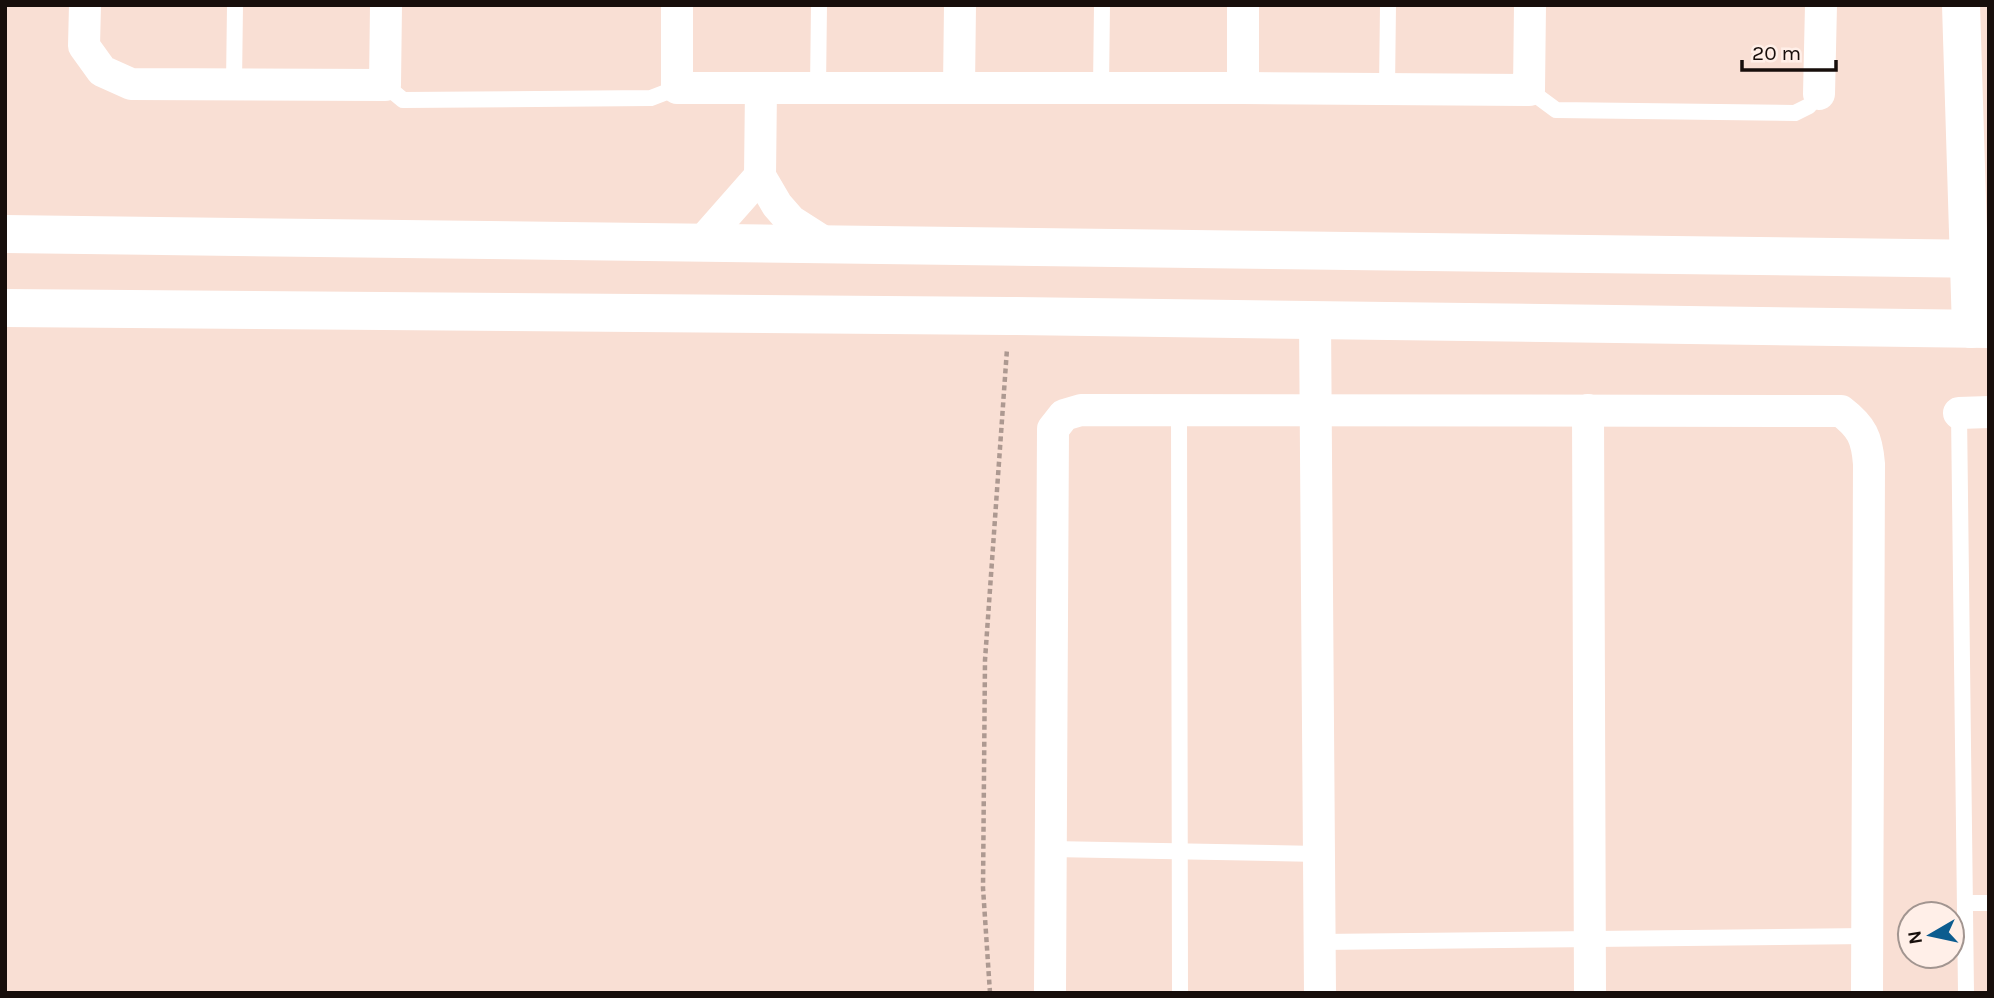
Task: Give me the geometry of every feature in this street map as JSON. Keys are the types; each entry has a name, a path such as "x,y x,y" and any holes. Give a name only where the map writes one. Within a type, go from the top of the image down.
{"street":[{"path":"85,5 84,46 102,72 131,84 385,85 386,5"},
{"path":"677,5 677,88 1529,90 1530,5"},
{"path":"959,87 960,5"},
{"path":"1242,88 1243,5"},
{"path":"1819,94 1821,5"},
{"path":"5,308 1009,316 1980,329 1979,258 1961,5"},
{"path":"761,88 760,176 777,205 791,221 827,244"},
{"path":"701,243 760,176"},
{"path":"5,234 1979,258"},
{"path":"1315,320 1320,993"},
{"path":"1050,993 1053,429 1064,415 1082,410 1841,411 1858,424 1867,446 1869,464 1867,993"},
{"path":"1588,410 1590,993"}],"lane":[{"path":"233,84 235,5"},
{"path":"818,88 819,5"},
{"path":"1101,87 1102,5"},
{"path":"1387,89 1388,5"},
{"path":"385,85 403,100 651,98 677,88"},
{"path":"1529,90 1556,110 1795,113 1809,106 1819,94"},
{"path":"1179,410 1180,993"},
{"path":"1965,900 1974,413"},
{"path":"1051,849 1319,854"},
{"path":"1966,903 1989,903"},
{"path":"1320,942 1867,936"},
{"path":"1966,970 1966,993"}],"path":[{"path":"990,993 983,888 985,660 1009,316"}]}
